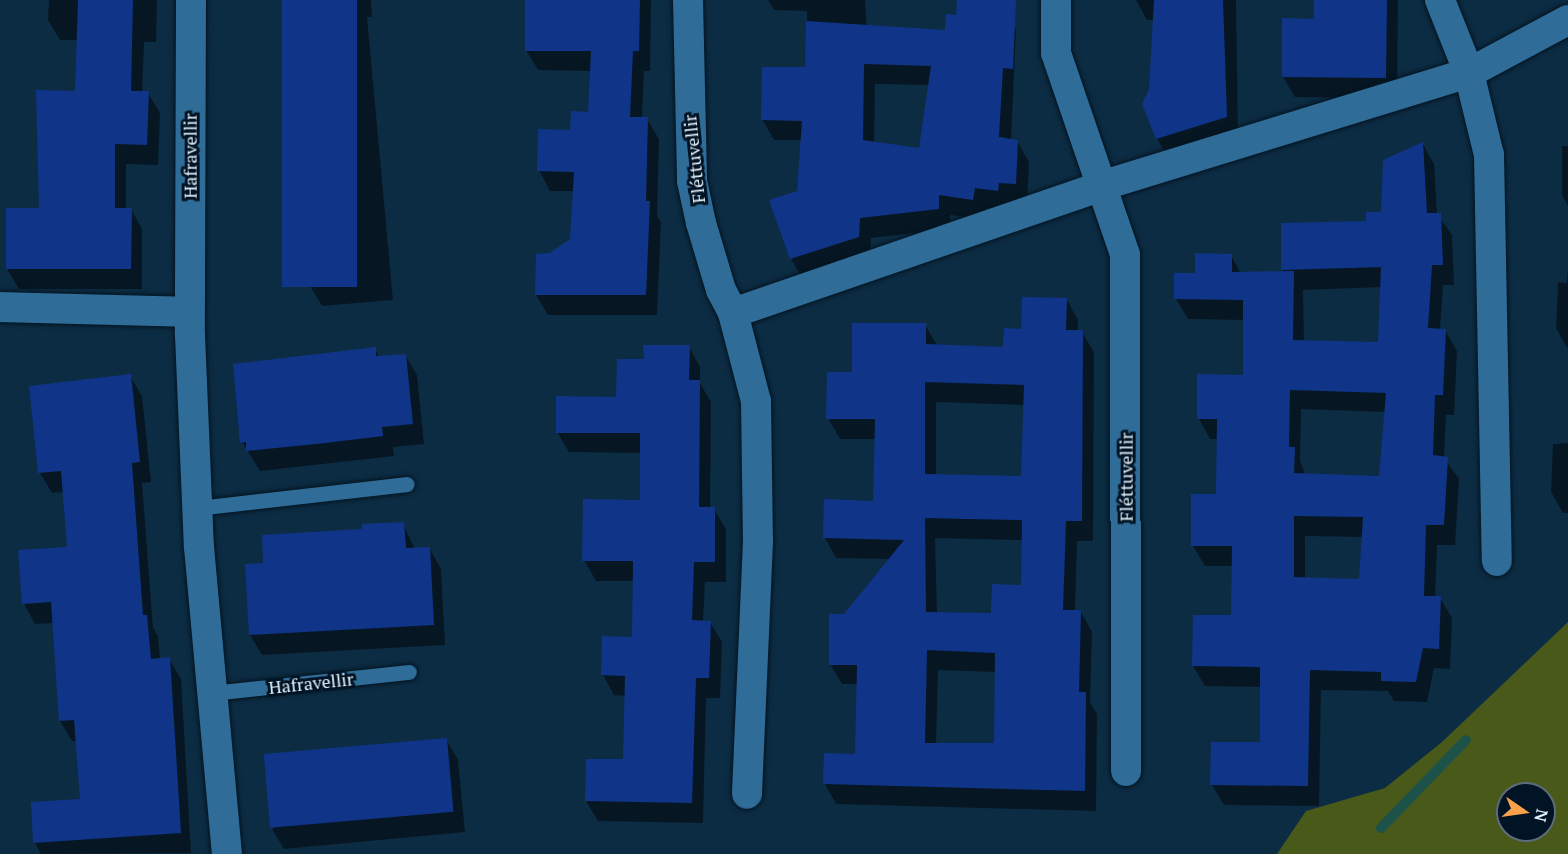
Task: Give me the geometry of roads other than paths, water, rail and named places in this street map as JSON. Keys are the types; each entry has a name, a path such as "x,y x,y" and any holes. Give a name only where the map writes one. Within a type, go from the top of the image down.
{"street":[{"name":"Hafravellir","path":"191,0 189,312 197,508 227,854"},
{"name":"Fléttuvellir","path":"688,0 692,181 721,290 733,313 756,401 758,540 747,794"},
{"name":"Fléttuvellir","path":"1056,0 1056,53 1125,255 1126,771"},
{"path":"1440,0 1469,73 1489,155 1497,561"},
{"path":"733,313 1101,186 1469,73 1568,20"},
{"path":"0,307 189,312"}],"lane":[{"path":"197,508 407,484"},
{"name":"Hafravellir","path":"212,693 409,672"}],"waterway":[{"path":"1381,828 1466,740"}]}
